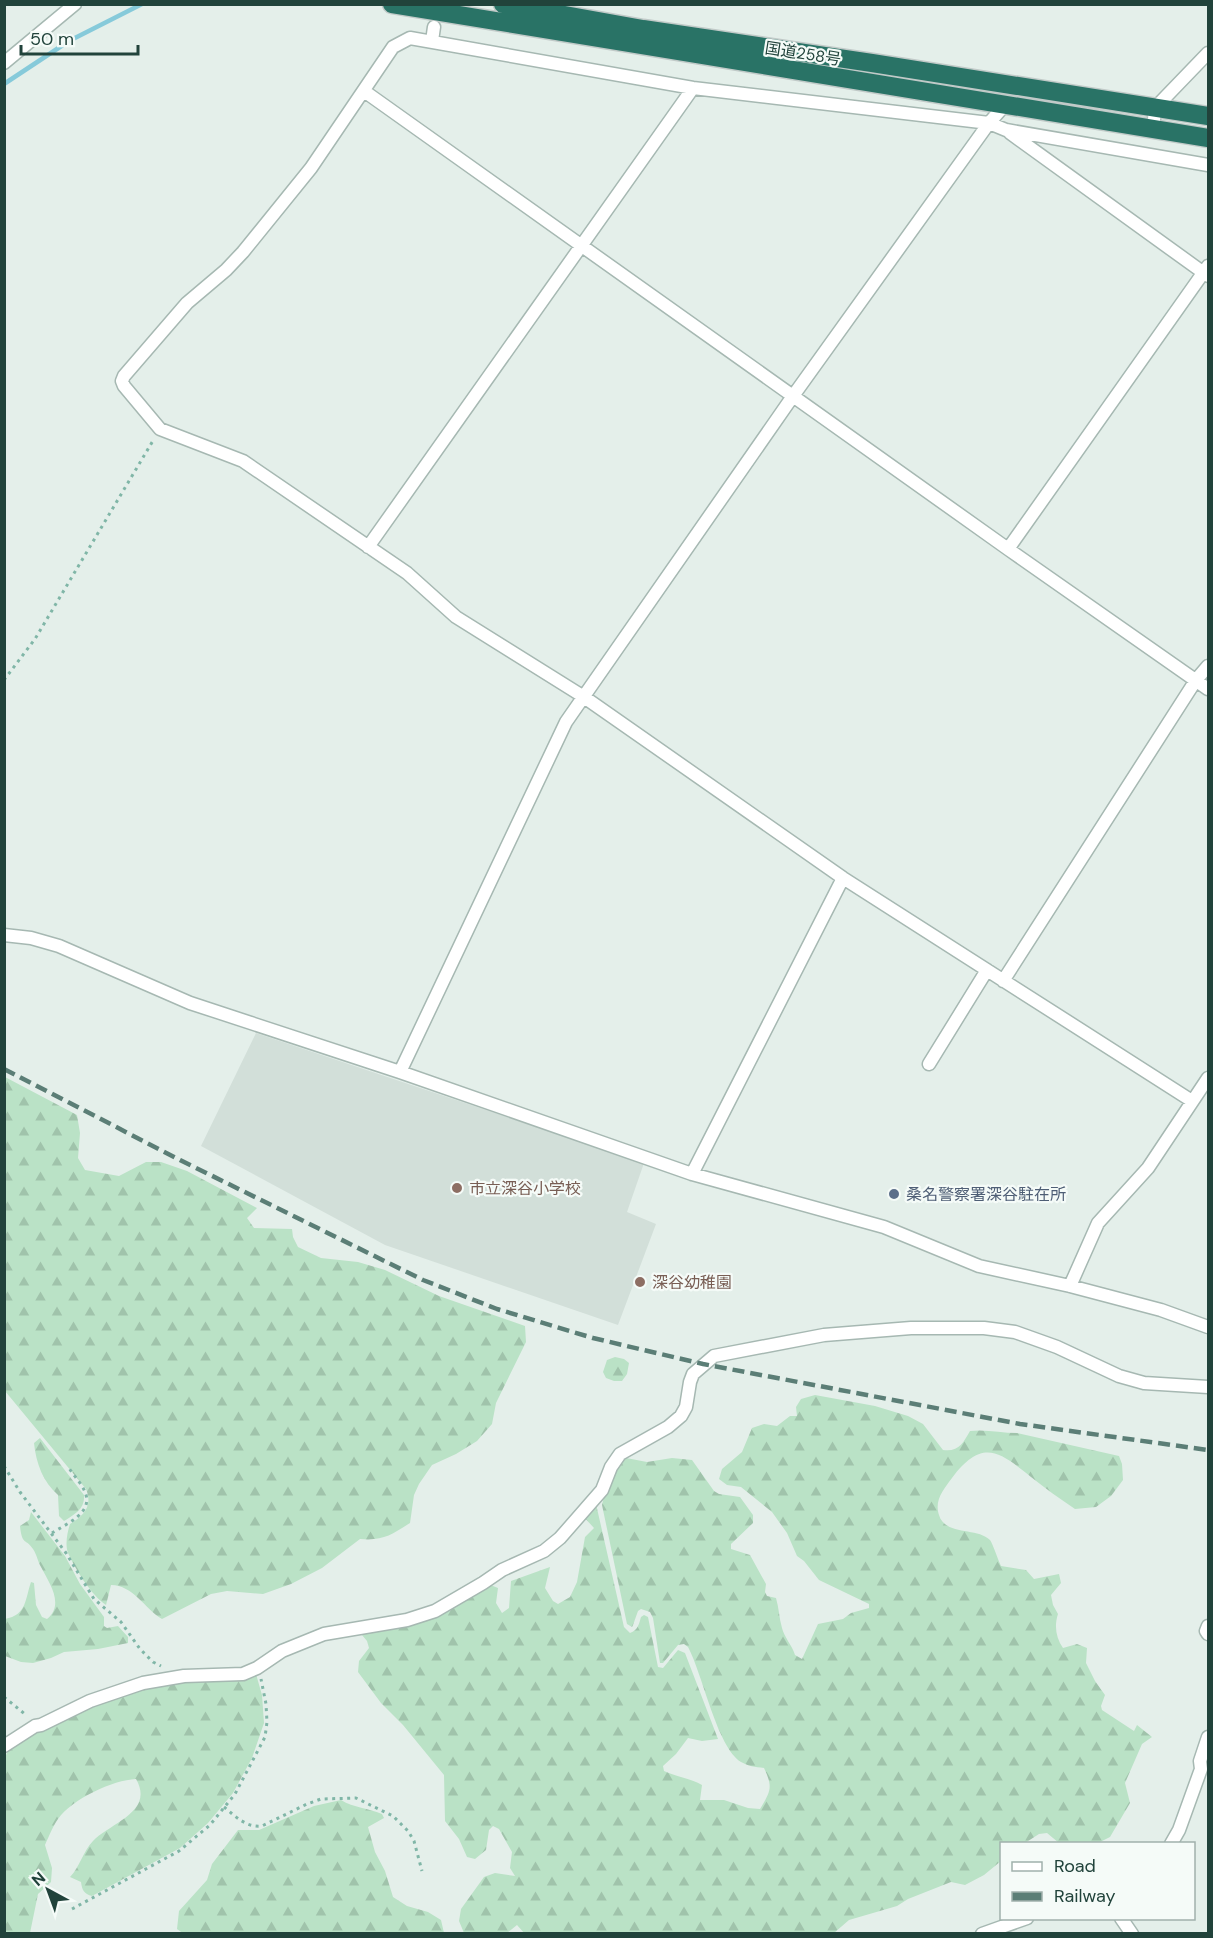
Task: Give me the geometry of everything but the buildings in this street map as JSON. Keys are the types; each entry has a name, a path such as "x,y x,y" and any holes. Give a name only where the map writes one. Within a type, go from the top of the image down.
{"highway":[{"name":"国道258号","path":"392,4 1209,138"},
{"name":"国道258号","path":"503,4 643,29 1209,116"}],"street":[{"path":"4,63 75,4"},
{"path":"432,41 434,27"},
{"path":"1192,1101 843,878 584,697 456,617 407,573 243,461 160,429 122,381 187,303 226,270 243,252 311,168 393,47 410,38 693,88 989,123 1006,130 1209,165"},
{"path":"1153,130 1155,108 1209,53"},
{"path":"368,547 693,88"},
{"path":"364,91 1008,549 1209,689"},
{"path":"400,1072 566,722 793,396 989,123 1004,106"},
{"path":"1006,130 1207,272 1008,549"},
{"path":"1003,981 1196,680 1209,666"},
{"path":"692,1174 843,878"},
{"path":"4,935 31,938 59,946 190,1003 400,1072 692,1174 884,1227 979,1266 1070,1286 1161,1310 1209,1327"},
{"path":"929,1064 987,970"},
{"path":"1070,1286 1098,1222 1148,1168 1209,1078"},
{"path":"4,1746 35,1726 90,1701 143,1683 184,1676 243,1674 282,1652 324,1635 358,1627 407,1620 435,1611 502,1570 529,1559 560,1539 602,1490 611,1467 620,1454 668,1427 681,1416 686,1407 693,1374 714,1356 824,1335 911,1328 984,1328 1015,1332 1057,1347 1119,1376 1136,1380 1209,1387"},
{"path":"1209,1626 1206,1631 1209,1634"},
{"path":"1172,1842 1205,1771 1200,1761 1209,1737"},
{"path":"982,1934 1021,1920"},
{"path":"1122,1920 1132,1934"}],"path":[{"path":"5,677 35,639 160,429"},
{"path":"4,1466 20,1492 52,1533 93,1599 120,1622 153,1662 170,1672 184,1676"},
{"path":"52,1533 81,1514 87,1506 84,1489 69,1468"},
{"path":"72,1909 178,1851 210,1825 235,1794 265,1737 266,1704 257,1668"},
{"path":"4,1697 41,1725"},
{"path":"224,1808 246,1824 255,1827 262,1826 321,1799 356,1798 393,1816 408,1831 414,1841 422,1871"}],"shaded area":[{"name":"市立深谷小学校","path":"256,1033 644,1163 627,1212 656,1224 618,1325 385,1245 201,1146"}],"green space":[{"path":"5,1077 77,1115 80,1133 78,1158 85,1170 119,1176 146,1162 161,1162 187,1171 257,1208 247,1218 254,1228 292,1229 298,1247 321,1258 358,1262 385,1270 439,1296 525,1326 526,1342 496,1403 492,1424 477,1441 432,1465 414,1495 410,1523 386,1536 360,1539 322,1568 291,1584 263,1594 227,1591 211,1594 162,1619 132,1593 119,1586 111,1585 106,1605 95,1595 75,1567 67,1546 70,1524 86,1510 88,1505 86,1489 5,1391"},
{"path":"615,1357 629,1363 627,1374 622,1381 606,1378 603,1372 607,1360"},
{"path":"815,1395 875,1406 908,1416 923,1424 943,1450 957,1448 970,1431 982,1430 1017,1433 1119,1456 1123,1480 1111,1496 1096,1507 1075,1509 1000,1455 991,1453 982,1453 972,1457 963,1465 943,1491 938,1504 942,1522 954,1529 984,1536 990,1540 1001,1566 1026,1570 1034,1579 1059,1574 1061,1583 1051,1595 1058,1614 1057,1636 1063,1648 1077,1644 1087,1648 1086,1663 1105,1695 1102,1710 1134,1731 1137,1725 1152,1737 1142,1744 1125,1783 1130,1803 1110,1837 1100,1842 1058,1842 1047,1833 1039,1834 1027,1842 1000,1842 1000,1862 984,1875 965,1885 951,1882 908,1899 897,1906 849,1920 834,1933 525,1934 517,1925 507,1933 464,1933 459,1921 461,1909 484,1877 495,1873 515,1876 510,1868 512,1852 499,1829 493,1826 489,1830 486,1850 475,1859 467,1857 459,1839 445,1821 444,1775 403,1725 381,1703 358,1672 359,1661 369,1648 362,1635 367,1630 398,1625 488,1584 498,1588 496,1603 502,1613 509,1608 511,1581 550,1567 545,1588 553,1601 558,1604 570,1597 577,1582 585,1537 594,1528 583,1516 596,1504 624,1627 630,1633 633,1632 641,1617 644,1615 648,1617 658,1667 663,1668 678,1650 685,1653 718,1739 702,1741 688,1738 663,1766 664,1771 702,1785 700,1800 724,1800 748,1808 760,1809 770,1789 764,1768 741,1762 732,1754 718,1726 688,1647 684,1644 678,1645 663,1663 660,1663 650,1612 641,1609 632,1627 627,1624 602,1505 606,1489 621,1457 647,1462 672,1458 692,1460 714,1491 740,1497 753,1515 753,1523 731,1544 731,1549 750,1555 766,1584 767,1596 776,1598 784,1635 795,1655 802,1659 818,1624 843,1619 851,1613 869,1608 869,1604 819,1580 797,1556 787,1533 772,1512 741,1487 727,1485 719,1479 722,1469 742,1452 752,1428 764,1424 777,1426 790,1416 797,1416 796,1407 801,1399"},
{"path":"40,1438 84,1495 81,1508 64,1521 59,1516 58,1495 44,1478 36,1458 34,1443"},
{"path":"31,1512 65,1556 80,1584 104,1617 104,1626 107,1628 118,1626 128,1637 128,1643 64,1652 33,1663 21,1662 5,1656 5,1619 18,1614 21,1610 31,1582 34,1583 36,1605 42,1617 47,1619 55,1607 54,1593 34,1551 22,1536 20,1526 29,1520"},
{"path":"256,1674 262,1695 264,1723 252,1758 233,1793 208,1823 180,1848 92,1896 84,1891 81,1882 70,1877 93,1841 128,1816 135,1808 140,1800 140,1790 136,1779 127,1780 105,1787 83,1798 64,1812 56,1822 45,1845 52,1868 51,1882 38,1894 30,1933 5,1934 4,1759 10,1747 50,1724 143,1686"},
{"path":"341,1800 382,1814 384,1818 368,1827 375,1852 385,1871 393,1897 407,1906 428,1912 441,1920 444,1933 184,1934 177,1929 179,1911 207,1880 212,1864 238,1830 259,1830 314,1806"}],"waterway":[{"path":"4,84 69,41 142,4"}],"railway":[{"path":"4,1069 180,1160 423,1280 497,1309 593,1338 703,1364 1020,1424 1208,1450"}],"place":[{"name":"市立深谷小学校","path":"457,1188"},
{"name":"桑名警察署深谷駐在所","path":"894,1194"},
{"name":"深谷幼稚園","path":"640,1282"}]}
